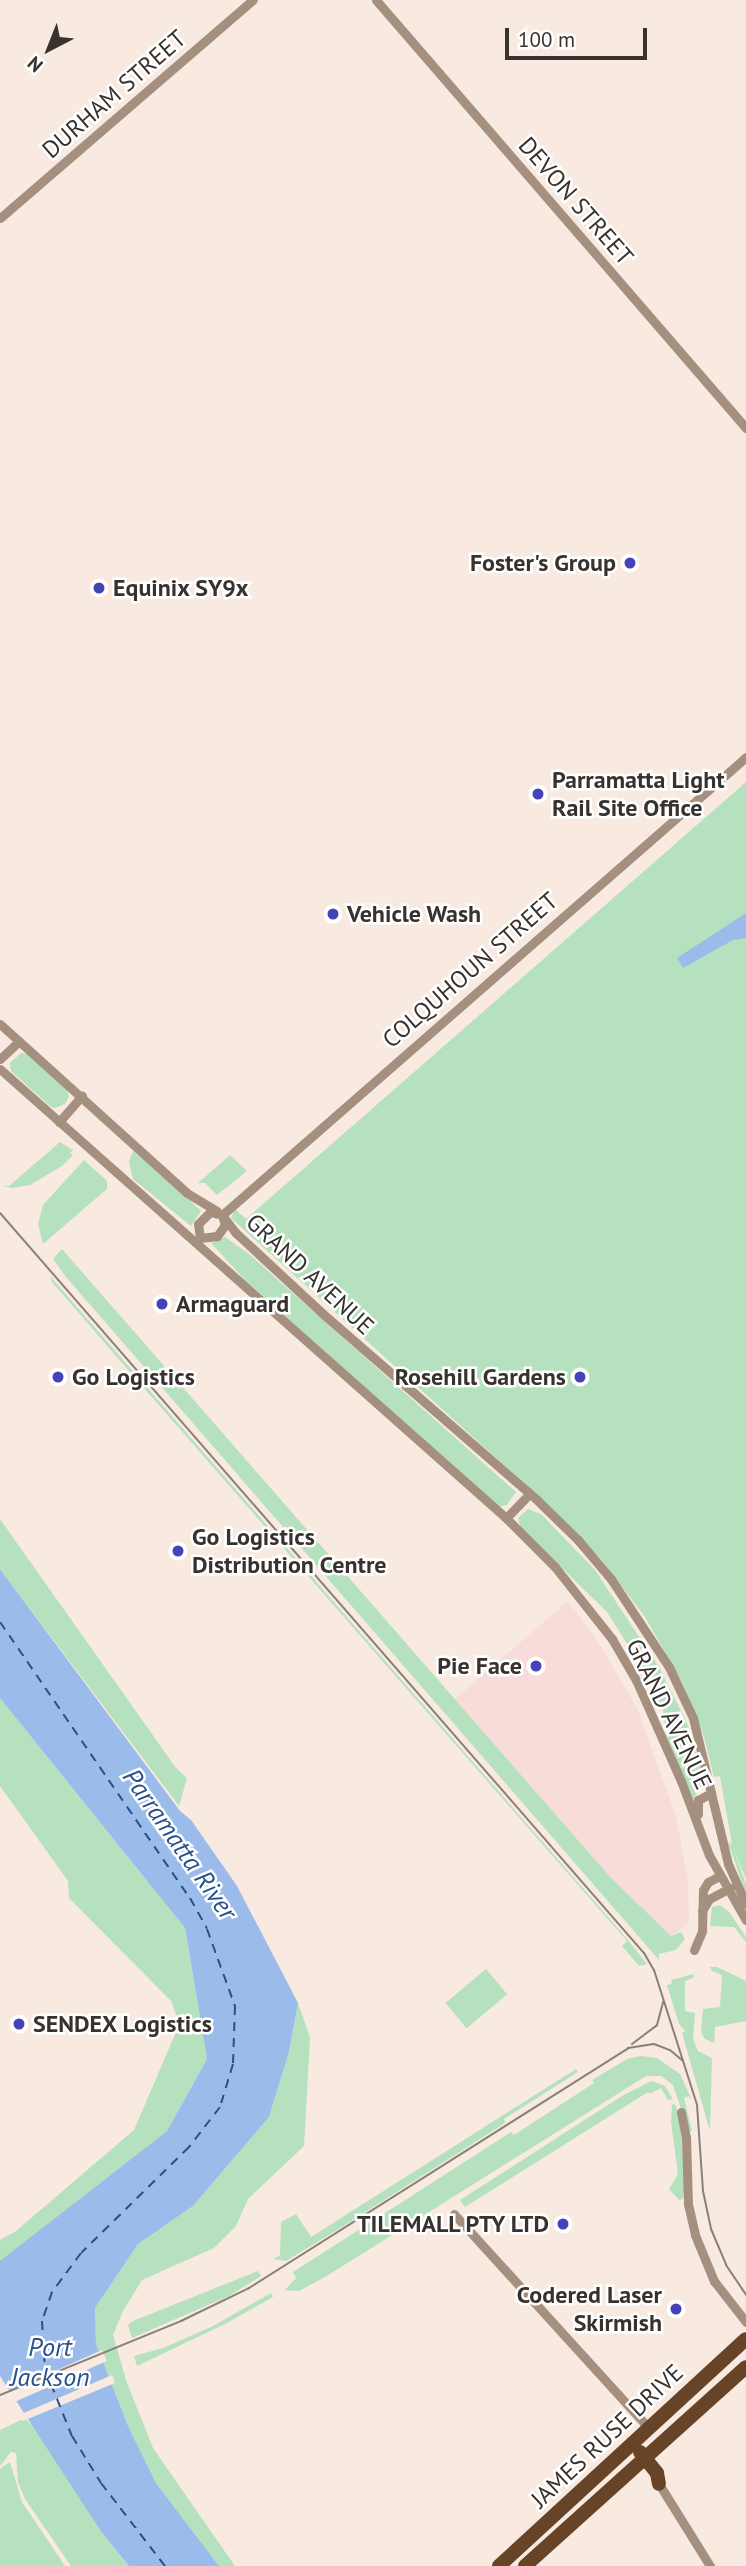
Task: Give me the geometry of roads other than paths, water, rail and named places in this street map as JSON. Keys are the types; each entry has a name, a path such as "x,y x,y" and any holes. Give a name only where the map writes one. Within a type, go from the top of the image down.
{"main road":[{"name":"JAMES RUSE DRIVE","path":"499,2566 746,2339"},
{"name":"JAMES RUSE DRIVE","path":"525,2566 746,2367"},
{"path":"625,2449 638,2451 647,2457 657,2473 659,2484"},
{"path":"624,2477 646,2476 659,2484"}],"street":[{"name":"DURHAM STREET","path":"0,218 253,0"},
{"name":"DEVON STREET","path":"376,0 746,428"},
{"name":"COLQUHOUN STREET","path":"221,1215 746,757"},
{"name":"GRAND AVENUE","path":"0,1024 187,1193 221,1215 236,1233 323,1313 578,1540 611,1579 669,1667 693,1718 734,1879 746,1904"},
{"path":"0,1059 19,1041"},
{"name":"GRAND AVENUE","path":"0,1069 506,1518 555,1567 612,1639 651,1712 720,1876 746,1920"},
{"path":"59,1122 82,1096"},
{"name":"GRAND AVENUE","path":"132,1186 200,1238 246,1287"},
{"path":"208,1213 221,1215 223,1229 217,1236 200,1238 199,1222 208,1213"},
{"path":"506,1518 529,1494"},
{"path":"708,1850 697,1805 701,1797 711,1793"},
{"path":"694,1950 702,1931 701,1912 703,1890 708,1882 720,1876 734,1879 729,1891 711,1897 701,1912"},
{"path":"681,2112 686,2137 688,2204 695,2235 713,2281 746,2322"},
{"path":"454,2214 649,2428"},
{"path":"659,2484 709,2564"}],"water":[{"path":"746,913 746,938 733,940 683,968 677,958"},
{"name":"Port Jackson","path":"0,1569 180,1811 191,1820 237,1886 298,2003 289,2052 269,2117 193,2206 138,2244 95,2308 96,2344 128,2426 156,2483 219,2566 129,2566 100,2530 0,2376 0,2261 167,2131 207,2059 185,1928 0,1698"}],"tram line":[{"path":"0,1213 644,1953 654,1970 697,2105 703,2191 711,2229 726,2265 746,2295"},
{"path":"632,2044 657,2025 663,2002"},
{"path":"0,2395 181,2321 249,2288 628,2048 654,2044 670,2050 683,2061"}],"place":[{"name":"Foster's Group","path":"630,563"},
{"name":"Equinix SY9x","path":"99,588"},
{"name":"Parramatta Light Rail Site Office","path":"538,794"},
{"name":"Vehicle Wash","path":"333,914"},
{"name":"Armaguard","path":"162,1304"},
{"name":"Go Logistics","path":"58,1377"},
{"name":"Rosehill Gardens","path":"580,1377"},
{"name":"Go Logistics Distribution Centre","path":"178,1551"},
{"name":"Pie Face","path":"536,1666"},
{"name":"SENDEX Logistics","path":"19,2024"},
{"name":"TILEMALL PTY LTD","path":"563,2224"},
{"name":"Codered Laser Skirmish","path":"676,2309"}],"water label":[{"name":"Parramatta River","path":"180,1844"}]}
